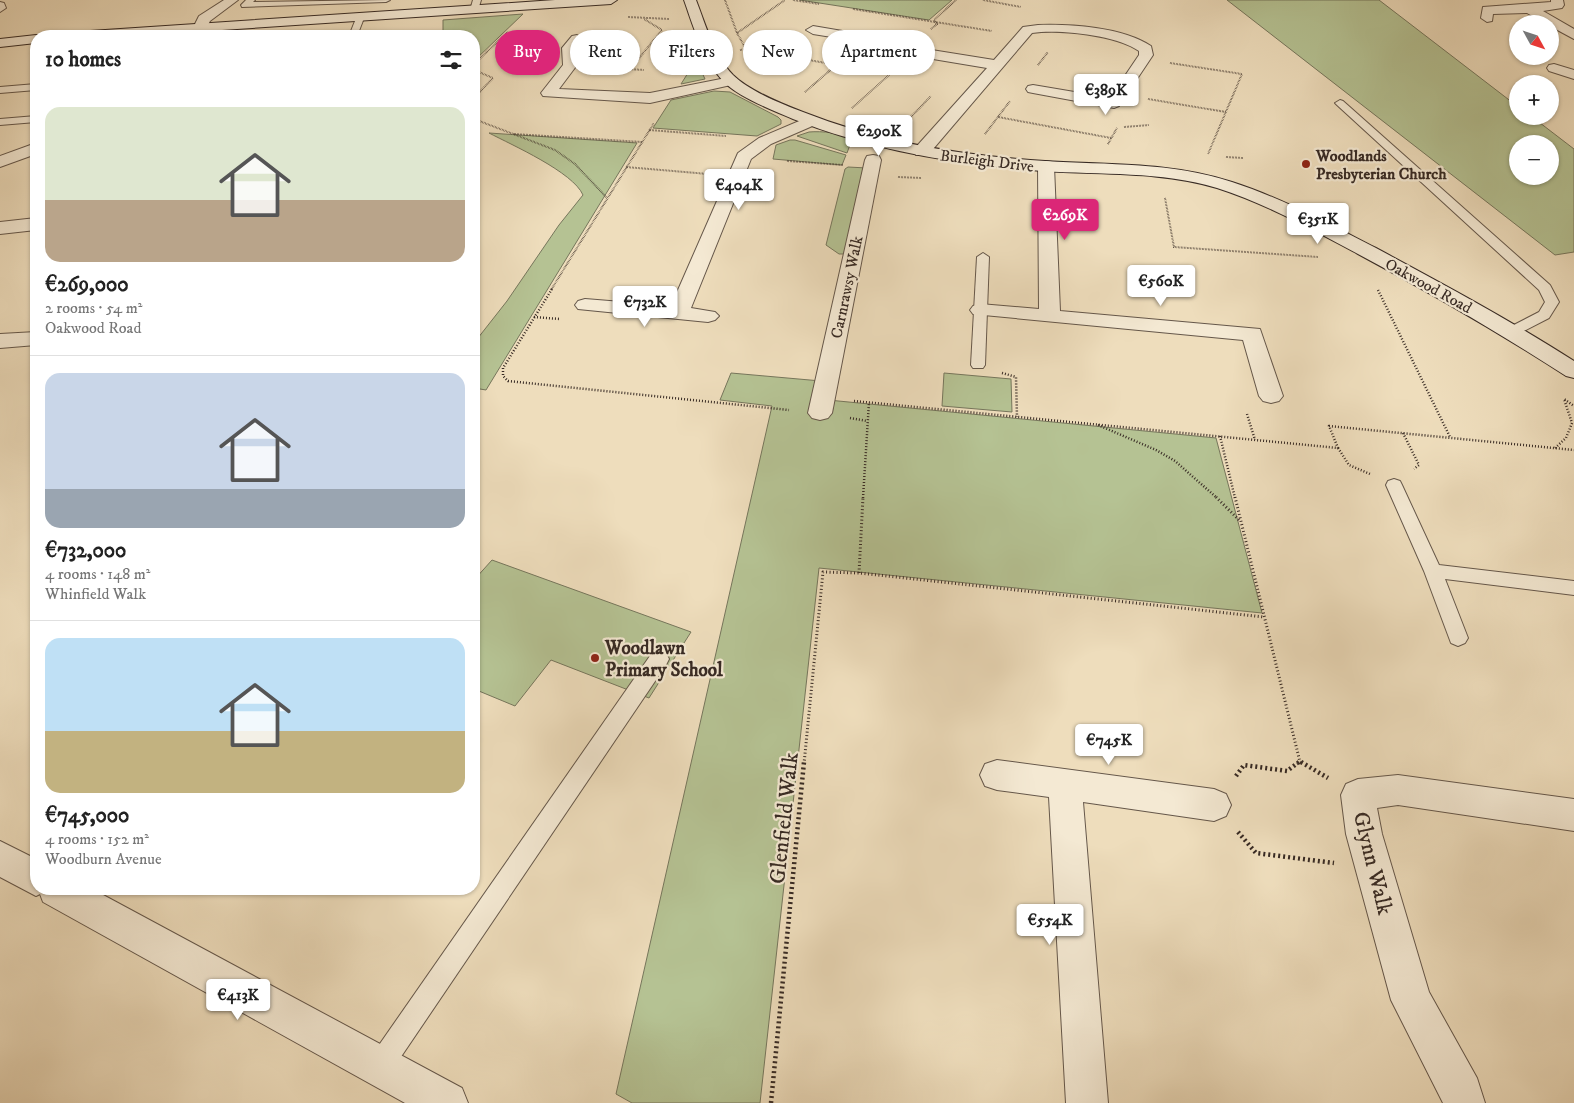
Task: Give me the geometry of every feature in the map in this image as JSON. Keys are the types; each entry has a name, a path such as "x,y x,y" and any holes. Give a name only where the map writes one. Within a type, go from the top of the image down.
{"street":[{"path":"200,28 204,19 232,0"},
{"path":"169,30 360,18 475,5 611,0"},
{"name":"Burleigh Drive","path":"690,0 702,30"},
{"path":"1487,18 1487,10 1530,9 1557,5 1559,4 1557,0"},
{"path":"1530,9 1574,35"},
{"path":"1033,12 1026,19 1038,28"},
{"path":"922,151 1025,32 1038,28 1055,28 1131,40 1146,48 1147,52 1144,58 1114,103 1033,89"},
{"path":"813,30 822,32"},
{"path":"0,43 30,40"},
{"path":"570,47 570,65 548,93 650,98 731,81"},
{"path":"935,55 996,65"},
{"path":"1554,68 1574,75"},
{"name":"Burleigh Drive","path":"727,75 731,81 772,104 811,120 888,143 922,151 994,162 1046,166"},
{"path":"679,313 738,169 749,151 769,139 811,120"},
{"path":"0,162 30,150"},
{"name":"Carnrawsy Walk","path":"822,405 872,164"},
{"path":"1046,166 1050,316"},
{"name":"Oakwood Road","path":"1046,166 1164,173 1198,178 1225,185 1328,231 1513,331 1574,371"},
{"path":"0,228 30,225"},
{"path":"585,305 708,316"},
{"path":"980,310 1252,334 1271,396"},
{"path":"0,341 30,339"},
{"path":"997,775 1214,805"},
{"path":"1065,785 1087,1103"},
{"name":"Glynn Walk","path":"1464,1103 1462,1093 1411,1000 1364,834 1358,795 1398,790 1574,814"},
{"path":"67,895 447,1103"}],"lane":[{"path":"251,0 245,5 386,0"},
{"path":"355,30 360,18"},
{"path":"0,90 30,88"},
{"path":"1340,103 1546,288 1552,302 1546,312 1513,331"},
{"path":"0,122 30,120"},
{"path":"978,365 983,257"},
{"path":"1394,485 1433,572 1458,638"},
{"path":"1433,572 1574,588"},
{"path":"379,1067 659,659"}],"path":[{"path":"737,33 785,0"},
{"path":"793,0 819,4"},
{"path":"931,30 937,24 934,20 956,0"},
{"path":"983,0 1016,5 1033,12"},
{"path":"845,8 993,31"},
{"path":"640,58 662,30 641,18"},
{"path":"480,58 495,44"},
{"path":"733,51 747,49 822,62"},
{"path":"1144,58 1242,74 1206,159"},
{"path":"888,143 965,60"},
{"path":"640,70 649,70"},
{"path":"480,73 493,78 480,92"},
{"path":"802,94 825,75"},
{"path":"848,112 886,75"},
{"path":"1120,94 1226,112"},
{"path":"998,117 1112,138"},
{"path":"480,121 555,150 575,164 607,198"},
{"path":"1117,128 1149,126"},
{"path":"769,139 649,130 503,368 503,376 508,381 679,400 822,405 869,402 1338,448"},
{"path":"509,133 642,142"},
{"path":"626,167 738,169 769,160 872,164"},
{"path":"1165,198 1174,247 1319,257"},
{"path":"1378,289 1450,438"},
{"path":"978,365 1016,377 1017,416"},
{"path":"1555,448 1566,438 1572,423 1564,399 1574,406"},
{"path":"869,402 859,574 1264,617"},
{"path":"822,405 867,422"},
{"path":"1096,424 1146,445 1174,461 1196,478 1241,522"},
{"path":"1394,485 1349,465 1338,448 1329,426 1574,450"},
{"path":"1220,436 1300,762 1358,795"},
{"name":"Glenfield Walk","path":"771,1103 823,572 859,574"},
{"path":"1300,762 1287,771 1244,765 1214,805 1256,852 1374,869"}],"green space":[{"path":"800,0 952,0 929,20"},
{"path":"1227,0 1379,0 1509,100 1509,125 1543,125 1556,135 1509,135 1509,185 1559,185 1559,137 1574,149 1574,252 1555,255"},
{"path":"523,14 506,30 495,30 495,41 480,55 480,30 443,30 443,20"},
{"path":"687,75 703,75 705,79 681,84"},
{"path":"714,91 730,92 778,117 781,120 781,124 757,136 653,128 671,100"},
{"path":"809,132 826,132 843,136 851,142 847,153 797,136"},
{"path":"489,133 637,143 486,390 480,389 480,335 507,301 559,225 583,195 567,177 526,152"},
{"path":"790,140 846,155 842,165 773,159 776,145"},
{"path":"848,167 867,168 848,254 839,254 826,245 845,169"},
{"path":"731,373 821,381 818,399 1216,438 1262,613 819,568 760,1103 632,1103 616,1094 772,406 720,400"},
{"path":"944,373 1011,379 1012,412 942,406"},
{"path":"492,560 691,632 649,698 551,660 515,706 480,691 480,573"}],"place":[{"name":"Woodlands Presbyterian Church","path":"1306,164"},
{"name":"Woodlawn Primary School","path":"595,658"}]}
